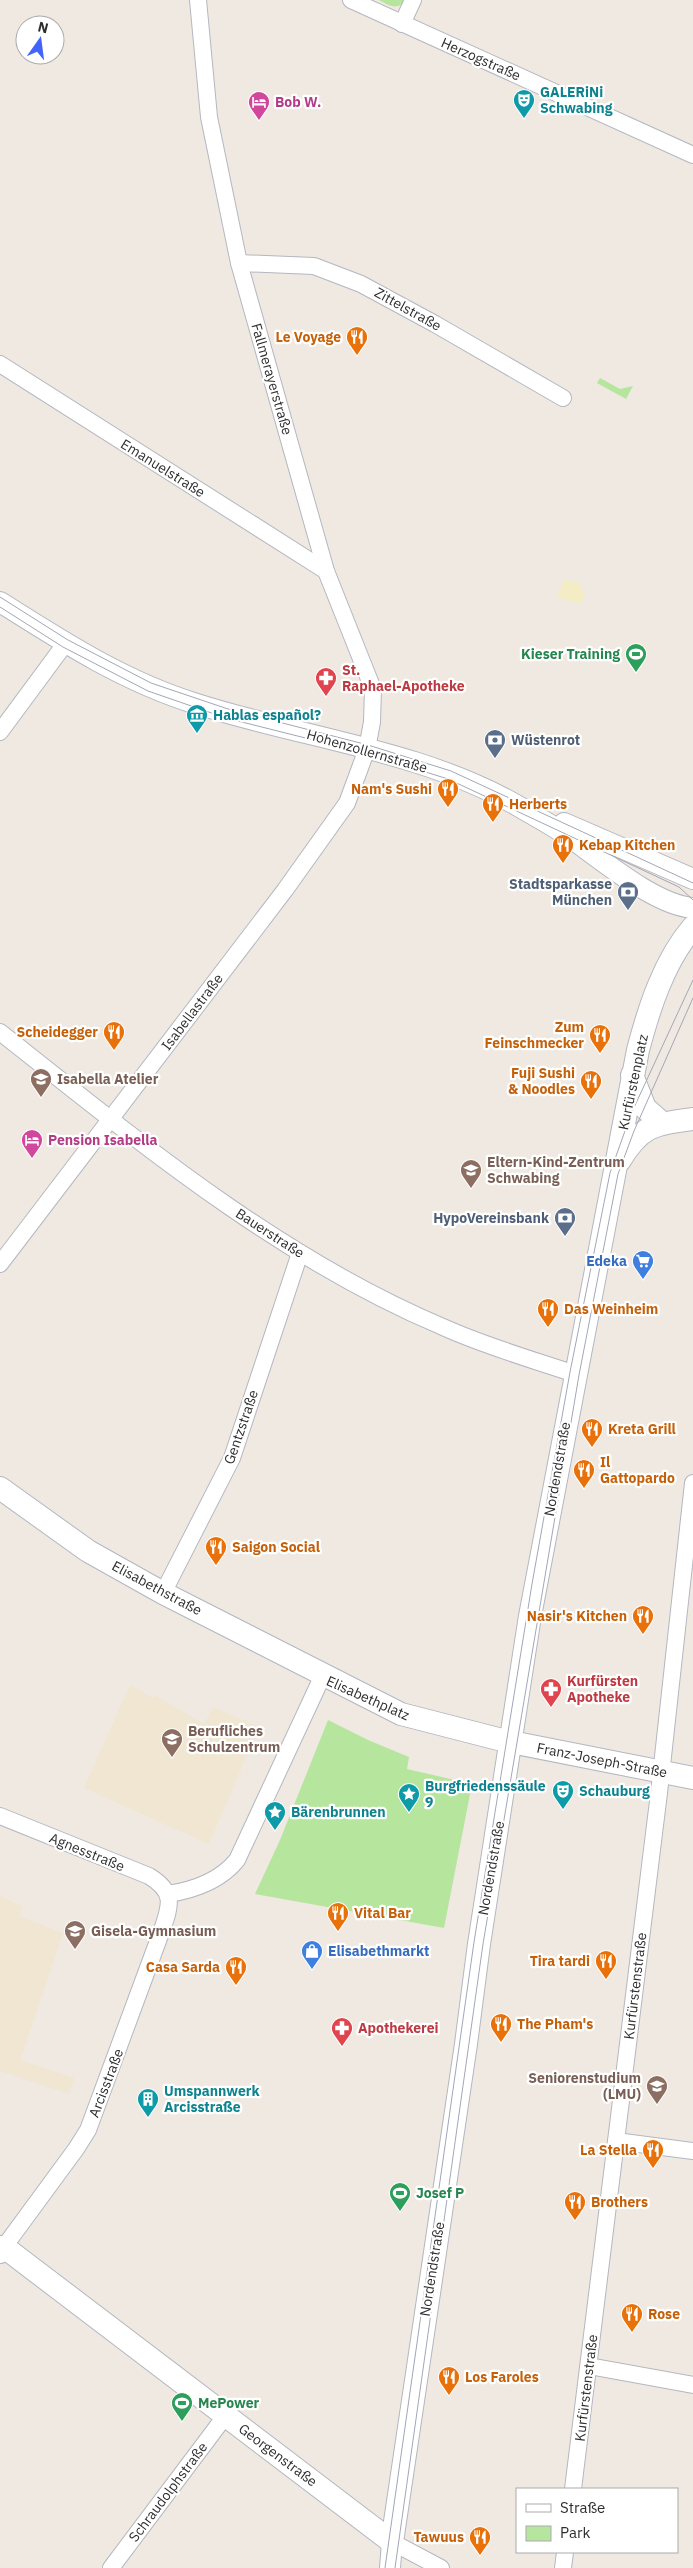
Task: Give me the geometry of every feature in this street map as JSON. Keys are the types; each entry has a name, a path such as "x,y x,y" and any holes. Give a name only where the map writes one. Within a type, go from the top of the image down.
{"main road":[{"name":"Kurfürstenplatz","path":"614,1172 632,1074 641,1037 654,999 671,961 690,931"},
{"path":"632,1074 645,1108 665,1123"},
{"name":"Kurfürstenplatz","path":"614,1172 636,1138 652,1126 693,1119"},
{"name":"Nordendstraße","path":"392,2542 466,2044 479,1944 530,1616 614,1172"},
{"name":"Elisabethstraße","path":"0,1488 88,1551 163,1593 323,1675"},
{"name":"Elisabethplatz","path":"323,1675 384,1707 416,1720 511,1742"},
{"name":"Franz-Joseph-Straße","path":"511,1742 693,1778"},
{"name":"Georgenstraße","path":"1,2247 392,2542"}],"street":[{"name":"Fallmerayerstraße","path":"198,0 209,117 239,263 326,571 373,689 372,722 367,749"},
{"name":"Herzogstraße","path":"350,0 693,155"},
{"path":"402,24 413,0"},
{"name":"Zittelstraße","path":"239,263 314,266 361,284 435,324 563,398"},
{"name":"Emanuelstraße","path":"0,364 326,571"},
{"name":"Hohenzollernstraße","path":"0,602 65,644 100,663 175,697 227,714 367,749 449,775 517,805 587,832 693,879"},
{"path":"0,732 65,644"},
{"name":"Isabellastraße","path":"0,1264 286,890 347,803 367,749"},
{"name":"Hohenzollernstraße","path":"517,805 566,835 618,874 670,902 693,908"},
{"name":"Hohenzollernstraße","path":"670,902 681,915 690,931"},
{"name":"Bauerstraße","path":"0,1032 110,1119 208,1191 300,1253 374,1294 442,1327 575,1374"},
{"path":"665,1123 693,1131"},
{"name":"Gentzstraße","path":"163,1593 232,1458 300,1253"},
{"name":"Kurfürstenstraße","path":"573,2488 693,1483"},
{"name":"Elisabethplatz","path":"168,1894 186,1891 213,1880 224,1873 237,1860 323,1675"},
{"name":"Agnesstraße","path":"0,1816 149,1876 164,1887 168,1894"},
{"name":"Arcisstraße","path":"1,2247 76,2149 92,2120 168,1913 168,1894"},
{"path":"616,2141 693,2151"},
{"path":"589,2366 693,2385"},
{"name":"Schraudolphstraße","path":"111,2568 226,2416"},
{"name":"Nordendstraße","path":"390,2568 392,2542"},
{"name":"Georgenstraße","path":"392,2542 441,2568"},
{"path":"563,2568 565,2553"}],"shaded area":[{"name":"Berufliches Schulzentrum","path":"130,1685 153,1698 154,1695 204,1724 213,1707 259,1727 209,1844 84,1788"},
{"path":"0,1896 22,1906 19,1916 63,1933 20,2060 74,2078 69,2094 0,2071"}],"green space":[{"path":"379,0 403,0 405,1 396,6"},
{"path":"600,378 620,389 633,386 626,399 597,383"},
{"path":"328,1720 368,1740 409,1757 407,1769 472,1784 444,1928 255,1894 280,1840"}],"sand":[{"path":"564,580 578,582 585,595 580,604 557,597"}],"tram line":[{"path":"0,597 68,640 151,683 228,709 368,745 451,771 693,883"},
{"path":"0,607 63,647 148,691 226,718 365,753 448,779 679,887 693,900"},
{"path":"385,2568 474,1942 532,1584 570,1372 610,1173 631,1114 693,980"},
{"path":"395,2568 483,1944 579,1375 618,1174 634,1131 693,998"}],"place":[{"name":"GALERiNi Schwabing","path":"524,119"},
{"name":"Bob W.","path":"259,121"},
{"name":"Le Voyage","path":"357,356"},
{"name":"Kieser Training","path":"636,673"},
{"name":"St. Raphael-Apotheke","path":"326,697"},
{"name":"Hablas español?","path":"197,734"},
{"name":"Wüstenrot","path":"495,759"},
{"name":"Nam's Sushi","path":"448,808"},
{"name":"Herberts","path":"493,823"},
{"name":"Kebap Kitchen","path":"563,864"},
{"name":"Stadtsparkasse München","path":"628,911"},
{"name":"Scheidegger","path":"114,1051"},
{"name":"Zum Feinschmecker","path":"600,1054"},
{"name":"Isabella Atelier","path":"41,1098"},
{"name":"Fuji Sushi & Noodles","path":"591,1100"},
{"name":"Pension Isabella","path":"32,1159"},
{"name":"Eltern-Kind-Zentrum Schwabing","path":"471,1189"},
{"name":"HypoVereinsbank","path":"565,1237"},
{"name":"Edeka","path":"643,1280"},
{"name":"Das Weinheim","path":"548,1328"},
{"name":"Kreta Grill","path":"592,1448"},
{"name":"Il Gattopardo","path":"584,1489"},
{"name":"Saigon Social","path":"216,1566"},
{"name":"Nasir's Kitchen","path":"643,1635"},
{"name":"Kurfürsten Apotheke","path":"551,1708"},
{"name":"Berufliches Schulzentrum","path":"172,1758"},
{"name":"Schauburg","path":"563,1810"},
{"name":"Burgfriedenssäule 9","path":"409,1813"},
{"name":"Bärenbrunnen","path":"275,1831"},
{"name":"Vital Bar","path":"338,1932"},
{"name":"Gisela-Gymnasium","path":"75,1950"},
{"name":"Elisabethmarkt","path":"312,1970"},
{"name":"Tira tardi","path":"606,1980"},
{"name":"Casa Sarda","path":"236,1986"},
{"name":"The Pham's","path":"501,2043"},
{"name":"Apothekerei","path":"342,2047"},
{"name":"Seniorenstudium (LMU)","path":"657,2105"},
{"name":"Umspannwerk Arcisstraße","path":"148,2118"},
{"name":"La Stella","path":"653,2169"},
{"name":"Josef P","path":"400,2212"},
{"name":"Brothers","path":"575,2221"},
{"name":"Rose","path":"632,2333"},
{"name":"Los Faroles","path":"449,2396"},
{"name":"MePower","path":"182,2422"},
{"name":"Tawuus","path":"480,2556"}]}
